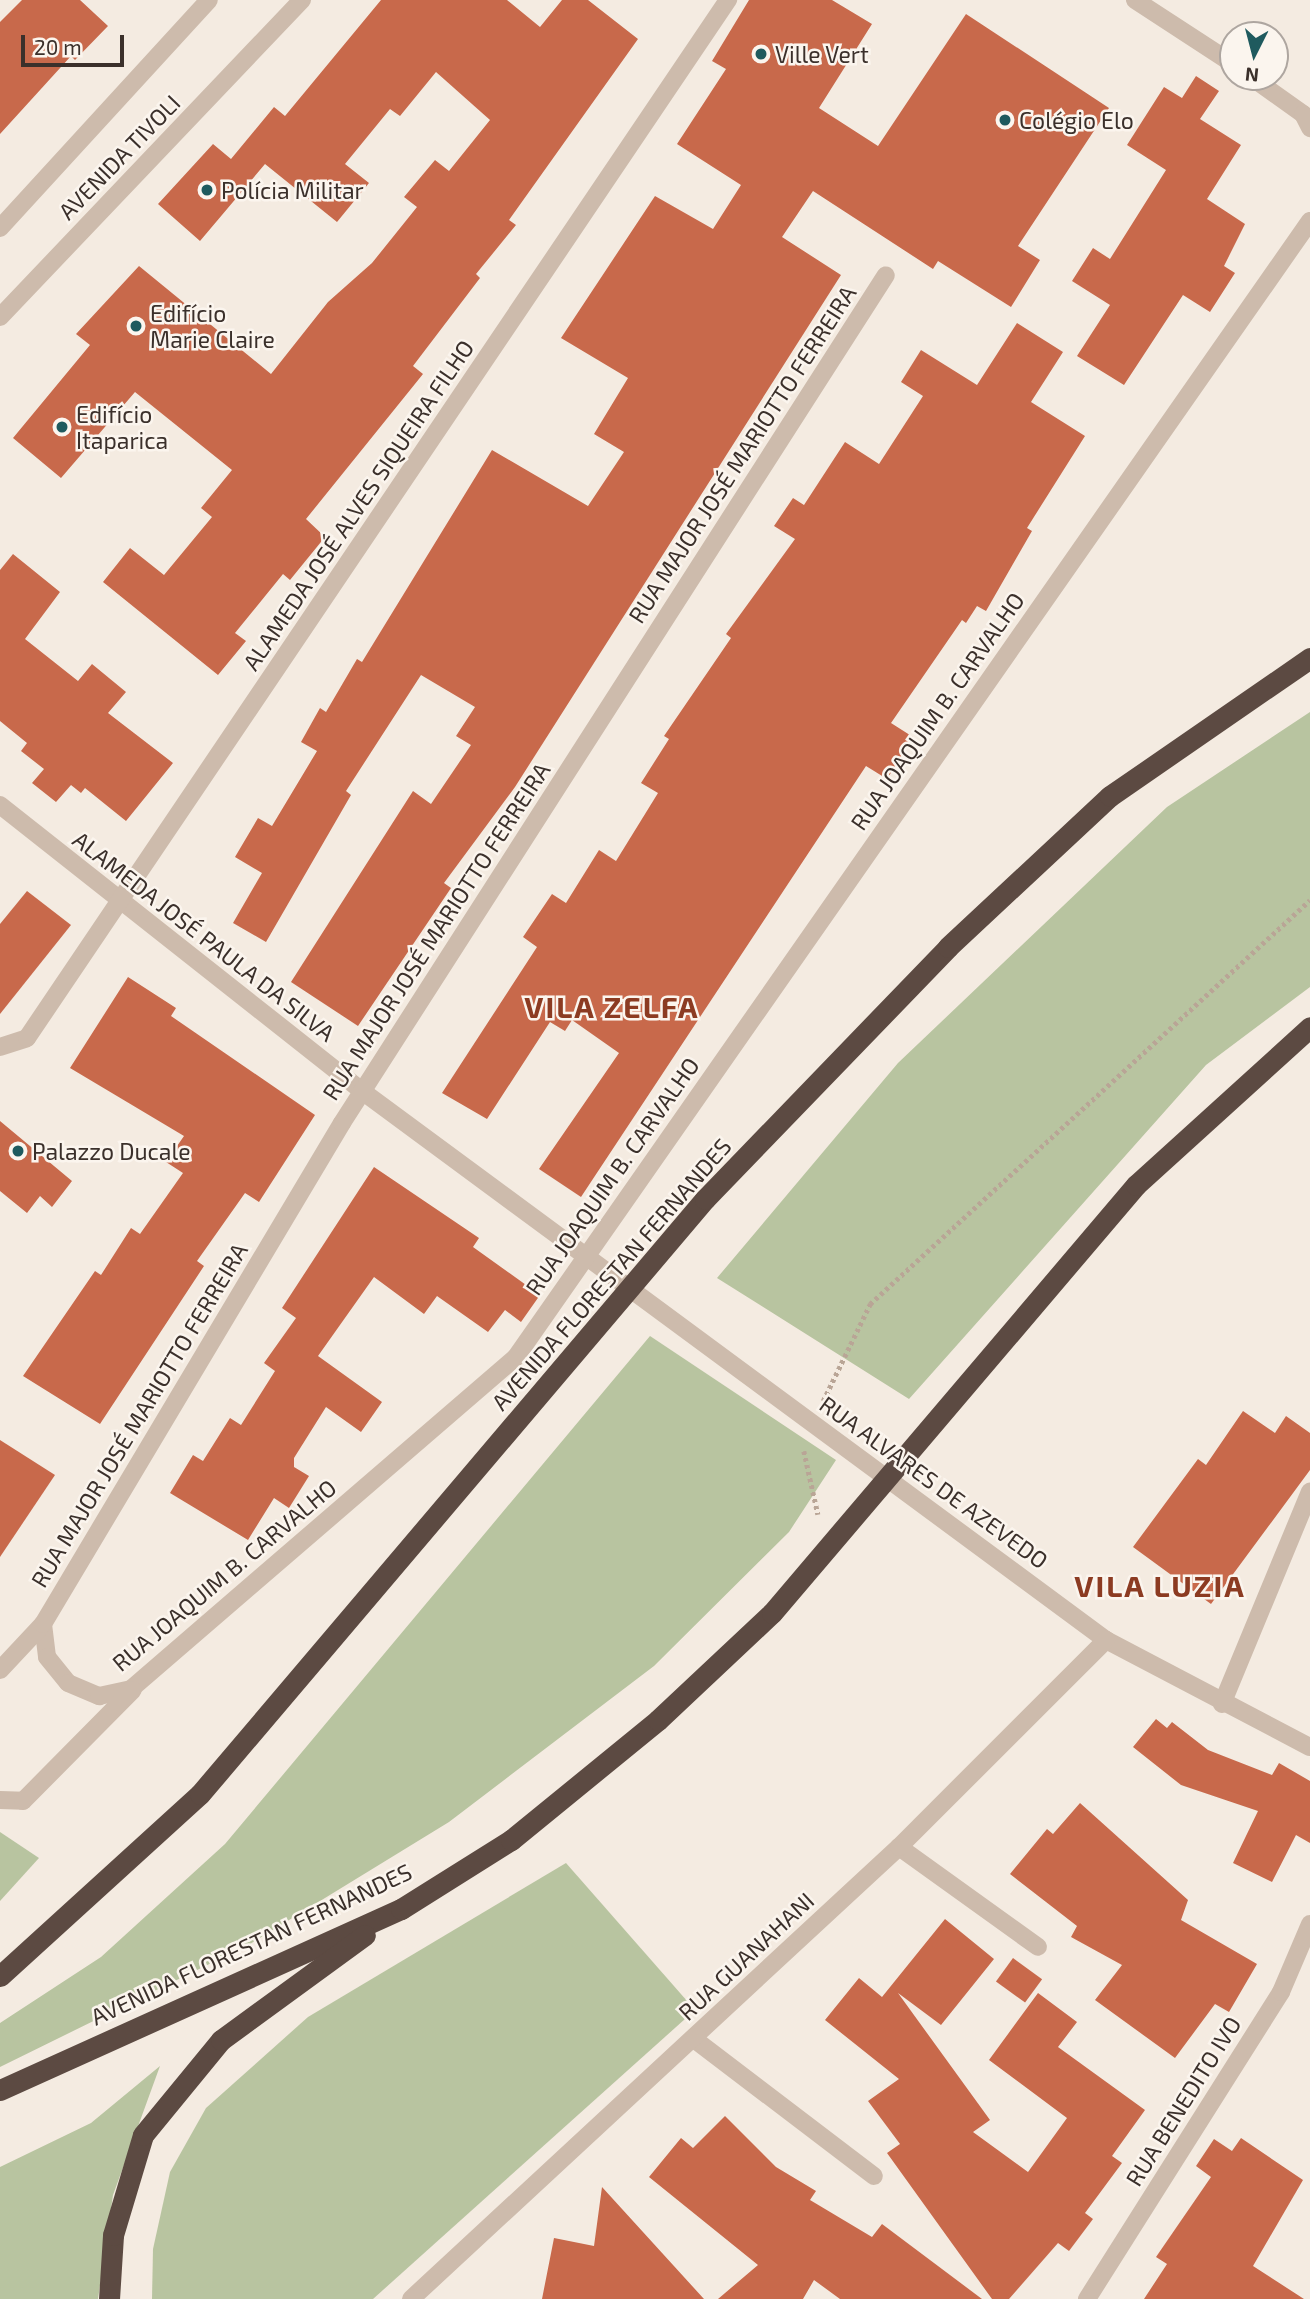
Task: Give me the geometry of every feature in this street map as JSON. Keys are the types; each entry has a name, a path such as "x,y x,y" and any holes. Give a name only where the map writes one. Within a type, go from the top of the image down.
{"highway":[{"name":"AVENIDA FLORESTAN FERNANDES","path":"0,1976 200,1794 705,1199 948,947 1110,796 1310,658"},
{"name":"AVENIDA FLORESTAN FERNANDES","path":"0,2090 401,1909 511,1840 657,1720 827,1553 1136,1185 1310,1027"},
{"path":"109,2299 113,2235 143,2135 221,2040 401,1909"}],"street":[{"name":"AVENIDA TIVOLI","path":"0,228 209,0"},
{"name":"AVENIDA TIVOLI","path":"0,317 302,0"},
{"name":"ALAMEDA JOSÉ ALVES SIQUEIRA FILHO","path":"0,1047 27,1038 728,0"},
{"path":"1135,0 1219,55"},
{"path":"1271,91 1303,114 1310,128"},
{"name":"RUA JOAQUIM B. CARVALHO","path":"43,1624 47,1657 75,1688 117,1695 142,1681 516,1357 1310,221"},
{"name":"RUA MAJOR JOSÉ MARIOTTO FERREIRA","path":"0,1670 43,1624 362,1091 886,275"},
{"name":"ALAMEDA JOSÉ PAULA DA SILVA","path":"0,805 362,1091 587,1253 615,1277"},
{"name":"RUA ALVARES DE AZEVEDO","path":"615,1277 1107,1640 1222,1704 1310,1747"},
{"path":"1222,1704 1310,1492"},
{"name":"RUA GUANAHANI","path":"411,2299 899,1847 1107,1640"},
{"path":"0,1800 23,1801 142,1681"},
{"path":"899,1847 1038,1947"},
{"name":"RUA BENEDITO IVO","path":"1087,2299 1281,1992 1310,1924"},
{"path":"694,2039 874,2176"}],"path":[{"path":"820,1409 870,1304 1310,900"},
{"path":"803,1444 827,1553"}],"green space":[{"path":"1310,712 1310,987 1206,1065 909,1399 717,1278 898,1063 1167,807"},
{"path":"650,1336 836,1460 789,1532 654,1666 449,1822 250,1944 0,2067 0,2023 101,1957 225,1844"},
{"path":"0,1832 39,1858 0,1901"},
{"path":"566,1863 695,2010 373,2299 152,2299 153,2249 170,2172 206,2108 308,2017"},
{"path":"160,2066 113,2195 98,2299 0,2299 0,2167 91,2123"}],"building":[{"path":"22,0 80,0 108,26 75,60 71,56 0,134 0,22"},
{"path":"381,0 507,0 540,27 562,0 588,0 638,39 509,220 516,225 476,274 480,278 413,366 423,374 306,519 325,537 290,580 283,574 235,633 246,641 218,675 103,582 130,548 164,575 212,517 201,508 232,470 135,392 61,478 13,438 90,345 76,334 139,266 271,374 328,302 372,263 417,207 404,197 435,160 449,171 490,120 436,72 400,116 390,109 345,164 369,183 337,222 265,164 200,241 158,204 213,144 231,159 274,107 285,116"},
{"path":"749,0 832,0 872,24 819,108 878,146 966,14 1109,108 1018,246 1040,260 1011,307 938,261 933,269 813,191 782,237 841,275 515,787 444,883 451,888 358,1026 291,982 413,791 431,804 471,745 456,736 475,707 421,675 346,791 351,795 266,942 233,923 262,873 235,857 258,818 272,826 317,751 301,742 320,708 326,712 357,659 362,662 492,450 588,506 624,452 594,434 628,378 561,338 655,196 713,229 741,185 677,144 726,69 712,61"},
{"path":"1196,76 1219,91 1200,119 1241,145 1207,199 1245,224 1224,266 1235,273 1210,312 1183,295 1124,385 1077,356 1110,305 1072,281 1093,248 1110,259 1166,170 1127,145 1164,87 1182,98"},
{"path":"1017,323 1063,352 1031,402 1085,436 1027,528 1032,531 986,611 977,606 966,623 962,620 891,723 913,737 887,779 866,766 581,1197 539,1169 619,1053 572,1020 565,1031 550,1022 487,1119 442,1093 537,947 523,937 552,894 566,903 599,850 616,861 658,793 641,783 669,739 664,736 731,638 726,634 795,539 774,526 793,498 804,505 845,442 879,464 923,396 901,382 921,350 977,385"},
{"path":"13,554 60,592 25,639 78,681 92,664 126,692 108,713 173,763 126,821 85,788 81,793 71,785 56,802 32,783 44,769 21,751 27,743 0,721 0,570"},
{"path":"27,891 71,925 0,1014 0,924"},
{"path":"128,977 176,1008 171,1016 315,1115 259,1202 245,1193 197,1261 204,1266 100,1424 23,1376 95,1271 101,1275 131,1228 140,1234 183,1173 166,1162 184,1136 70,1068"},
{"name":"Palazzo Ducale","path":"0,1121 72,1181 52,1207 40,1196 27,1213 0,1191"},
{"path":"374,1167 479,1238 473,1247 540,1295 521,1322 505,1310 488,1332 437,1296 424,1314 374,1277 318,1356 382,1402 361,1432 326,1407 294,1458 294,1467 309,1476 289,1508 274,1498 248,1540 170,1493 193,1455 203,1461 230,1418 241,1425 275,1371 264,1363 296,1318 282,1308"},
{"path":"1243,1411 1275,1433 1286,1416 1310,1433 1310,1470 1211,1604 1133,1547 1198,1459 1206,1465"},
{"path":"0,1440 55,1475 0,1557"},
{"path":"1156,1719 1167,1728 1172,1722 1208,1750 1272,1775 1279,1763 1310,1781 1310,1843 1296,1835 1272,1882 1233,1863 1258,1811 1181,1785 1133,1747"},
{"path":"1080,1803 1188,1900 1181,1920 1257,1964 1229,2012 1215,2004 1175,2058 1095,2000 1122,1965 1071,1937 1077,1926 1010,1874 1047,1829 1053,1834"},
{"path":"945,1919 994,1959 941,2025 898,1993 990,2120 973,2132 1028,2172 1067,2118 989,2060 1038,1993 1077,2022 1058,2047 1145,2110 1112,2156 1122,2163 1085,2213 1093,2219 1069,2251 1058,2243 1009,2299 992,2299 887,2153 900,2144 868,2101 899,2079 825,2020 859,1978 882,1997"},
{"path":"1013,1958 1042,1979 1025,2003 996,1981"},
{"path":"725,2116 776,2167 816,2191 810,2200 872,2237 882,2224 982,2299 840,2299 814,2280 803,2299 718,2299 758,2265 649,2177 681,2138 693,2148"},
{"path":"1241,2138 1303,2180 1253,2266 1304,2299 1144,2299 1167,2264 1156,2257 1211,2177 1196,2166 1214,2139 1232,2151"},
{"path":"602,2187 704,2299 542,2299 554,2238 594,2246"}],"place":[{"name":"Ville Vert","path":"761,54"},
{"name":"Colégio Elo","path":"1005,120"},
{"name":"Polícia Militar","path":"207,190"},
{"name":"Edifício Marie Claire","path":"136,326"},
{"name":"Edifício Itaparica","path":"62,427"},
{"name":"Palazzo Ducale","path":"18,1151"}],"district":[{"name":"VILA ZELFA","path":"612,1006"},
{"name":"VILA LUZIA","path":"1160,1585"}]}
